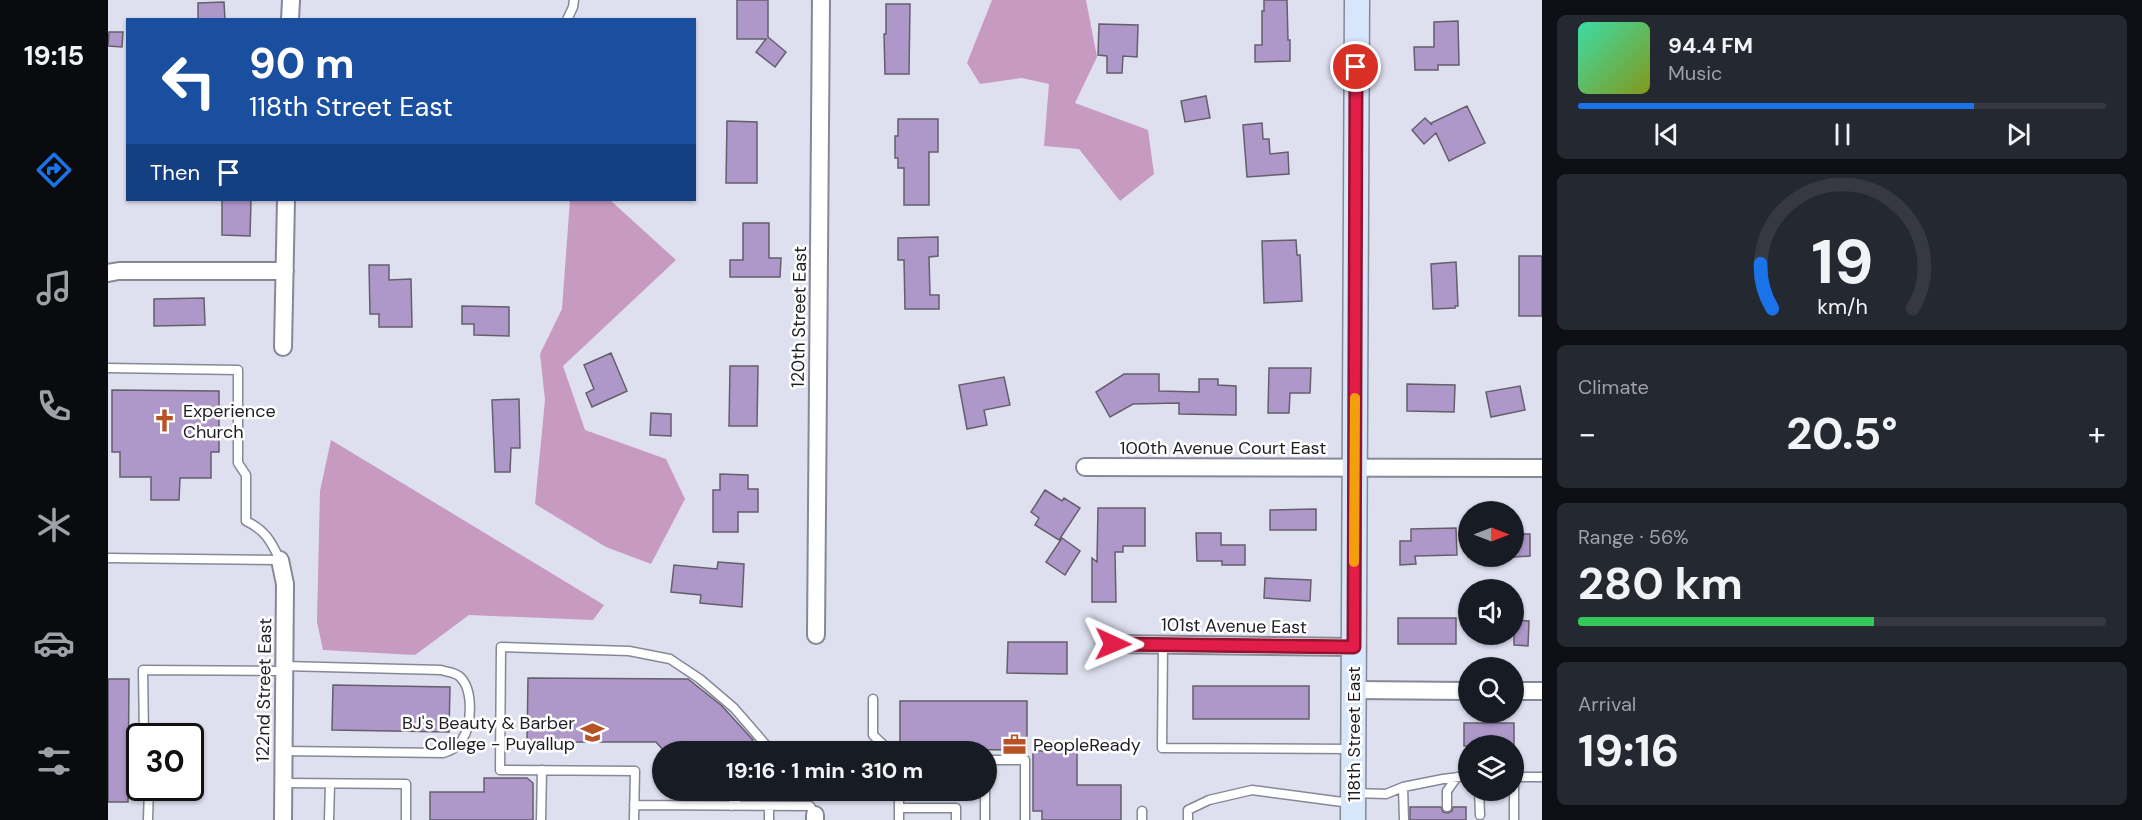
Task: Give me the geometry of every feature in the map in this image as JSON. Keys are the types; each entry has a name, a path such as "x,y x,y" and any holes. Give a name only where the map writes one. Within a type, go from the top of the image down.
{"street":[{"path":"291,0 291,18"},
{"name":"120th Street East","path":"816,635 822,0"},
{"name":"118th Street East","path":"1353,805 1357,0"},
{"path":"283,347 286,201"},
{"path":"108,273 119,271 285,271"},
{"name":"100th Avenue Court East","path":"1085,467 1542,468"},
{"name":"122nd Street East","path":"280,560 285,584 283,820"},
{"name":"101st Avenue East","path":"1113,644 1354,647"},
{"path":"1354,690 1458,691"},
{"path":"1524,691 1542,691"}],"lane":[{"path":"568,18 574,0"},
{"path":"108,368 238,370 238,463 246,475 246,520 264,531 280,560 108,558"},
{"path":"1163,645 1162,748 1353,749"},
{"path":"634,820 635,771 500,770 501,647 629,651 670,659 700,679 734,708 762,741"},
{"path":"144,723 143,670 284,668 441,670 459,677 468,691 468,726 462,741 451,751 443,753 284,751"},
{"path":"873,699 873,735 879,741"},
{"path":"997,759 1025,759 1025,820"},
{"path":"541,820 542,770"},
{"path":"1188,820 1188,810 1198,805 1209,800 1252,790 1353,805 1403,787 1457,777"},
{"path":"1447,807 1447,791 1457,777"},
{"path":"1514,820 1514,777 1542,777"},
{"path":"283,783 406,784 406,820"},
{"path":"330,784 330,820"},
{"path":"1403,787 1404,820"},
{"path":"148,820 149,801"},
{"path":"731,806 735,801"},
{"path":"899,801 899,820"},
{"path":"985,801 985,820"},
{"path":"1479,801 1480,815"},
{"path":"634,805 810,806 815,818"},
{"path":"768,820 769,806"},
{"path":"899,808 956,808 956,820"}],"shaded area":[{"path":"992,0 1086,0 1097,57 1075,103 1148,130 1154,174 1120,201 1079,149 1044,146 1049,84 1022,78 980,84 967,63"},
{"path":"570,201 611,201 676,260 563,366 585,430 666,459 685,499 651,564 606,547 535,504 545,400 540,354 562,309"},
{"path":"331,440 604,605 593,620 469,615 415,655 323,650 317,622 320,491"}],"building":[{"path":"737,0 768,0 768,37 786,52 775,67 756,52 766,39 737,39"},
{"path":"1264,0 1287,0 1290,61 1255,62 1255,45 1262,45"},
{"path":"224,2 225,18 198,18 198,3"},
{"path":"886,4 910,4 909,74 885,74"},
{"path":"1458,21 1459,65 1438,65 1438,70 1415,70 1414,47 1434,47 1434,22"},
{"path":"1099,24 1138,25 1137,57 1123,56 1122,73 1107,73 1107,56 1098,55"},
{"path":"109,32 123,32 122,47 108,46"},
{"path":"1206,96 1210,118 1185,122 1181,101"},
{"path":"1467,106 1485,143 1449,161 1436,133 1424,144 1412,130 1425,118 1432,125 1431,123"},
{"path":"898,119 938,119 938,152 929,152 929,205 904,205 904,168 898,168 898,158 895,158"},
{"path":"727,121 757,122 757,183 726,183"},
{"path":"1262,123 1263,139 1269,139 1270,154 1288,152 1289,174 1247,177 1243,125"},
{"path":"222,201 251,201 250,236 222,235"},
{"path":"743,223 769,223 769,258 781,258 780,277 730,277 730,260 743,260"},
{"path":"938,237 938,256 929,257 930,295 939,295 939,309 905,309 904,260 898,260 898,238"},
{"path":"1296,240 1297,255 1300,255 1302,301 1264,303 1262,241"},
{"path":"1519,256 1542,256 1542,316 1519,316"},
{"path":"1456,262 1458,306 1433,309 1431,264"},
{"path":"369,265 389,265 389,280 411,279 412,327 379,327 379,314 370,314"},
{"path":"204,298 205,325 154,326 154,299"},
{"path":"462,306 509,307 509,336 474,335 474,324 462,324"},
{"path":"611,353 627,391 592,407 586,393 594,389 584,365"},
{"path":"730,366 758,366 757,426 729,426"},
{"path":"1269,368 1311,368 1310,393 1290,393 1289,413 1268,413"},
{"path":"1124,374 1159,374 1159,391 1199,392 1199,379 1218,379 1218,385 1236,386 1236,415 1179,414 1179,403 1133,404 1110,417 1096,392"},
{"path":"1004,377 1010,405 984,410 987,425 967,429 959,385"},
{"path":"1407,384 1455,385 1454,412 1407,411"},
{"path":"1520,386 1525,410 1491,417 1486,392"},
{"name":"Experience Church","path":"112,390 219,391 219,452 211,452 211,478 180,478 179,500 151,500 151,477 120,477 120,452 112,452"},
{"path":"519,399 520,448 511,448 510,472 495,472 492,400"},
{"path":"651,413 671,414 671,436 650,435"},
{"path":"720,474 748,475 748,489 758,489 758,512 738,512 738,532 713,532 713,490 720,490"},
{"path":"1045,490 1062,501 1064,498 1080,508 1059,540 1035,525 1039,518 1031,512"},
{"path":"1098,508 1145,508 1145,546 1123,546 1123,552 1115,552 1116,602 1092,602 1092,558 1097,562"},
{"path":"1316,509 1316,530 1270,530 1270,510"},
{"path":"1456,528 1457,555 1415,556 1416,564 1400,565 1400,541 1411,541 1411,529"},
{"path":"1196,533 1221,533 1221,545 1245,545 1245,565 1222,565 1222,561 1197,561"},
{"path":"1524,534 1530,534 1530,556 1524,556"},
{"path":"1062,538 1080,551 1065,575 1046,562"},
{"path":"718,562 744,564 742,607 700,603 701,595 671,592 674,565 717,569"},
{"path":"1265,578 1311,580 1310,601 1264,598"},
{"path":"1398,618 1456,618 1456,644 1398,644"},
{"path":"1524,621 1529,621 1528,646 1514,645 1524,645"},
{"path":"1008,642 1067,642 1067,674 1007,673"},
{"path":"528,678 688,679 722,706 753,740 652,742 527,742"},
{"path":"108,679 129,679 129,723 126,723 126,801 128,802 108,802"},
{"path":"333,685 450,687 449,732 332,730"},
{"path":"1193,686 1309,686 1309,719 1193,719"},
{"path":"900,701 1027,701 1027,750 997,750 997,741 900,741"},
{"path":"1464,723 1514,723 1514,735 1464,735"},
{"path":"1033,751 1077,751 1077,785 1121,785 1121,820 1042,820 1042,811 1033,811"},
{"path":"484,778 527,778 533,783 533,820 430,820 430,792 484,792"},
{"path":"1410,807 1441,807 1443,812 1448,813 1453,807 1466,807 1466,820 1410,820"}],"slow traffic":[{"path":"1354,562 1355,398"}],"place":[{"name":"Experience Church","path":"165,421"},
{"name":"BJ's Beauty & Barber College - Puyallup","path":"593,733"},
{"name":"PeopleReady","path":"1015,745"}],"route":[{"path":"1113,644 1354,647 1356,67"}]}
